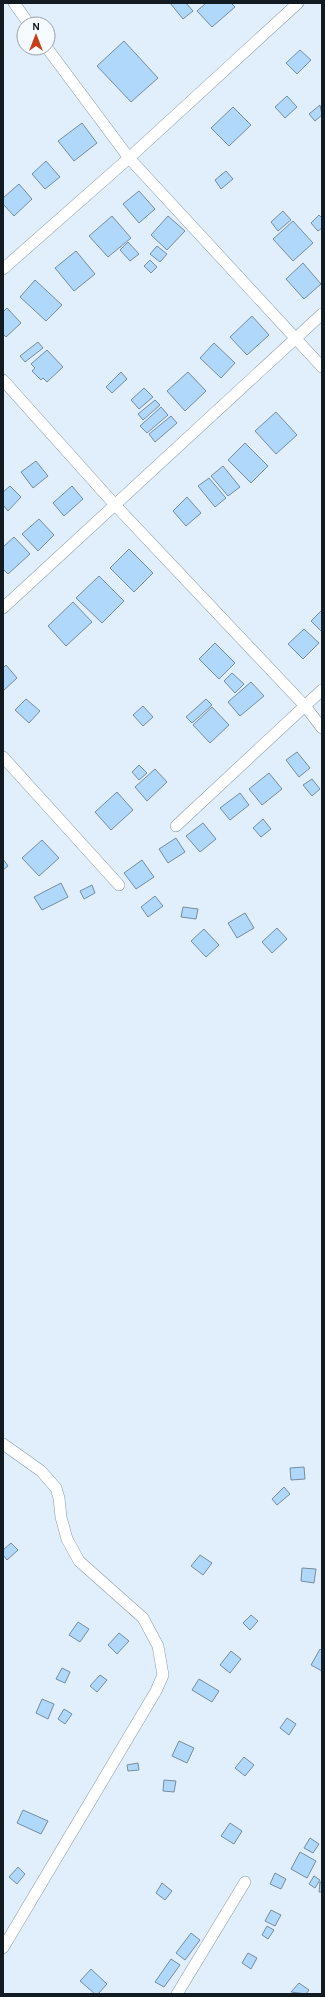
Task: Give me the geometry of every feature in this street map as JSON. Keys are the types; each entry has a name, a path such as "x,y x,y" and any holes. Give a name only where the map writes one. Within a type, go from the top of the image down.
{"street":[{"path":"14,3 23,16"},
{"path":"3,269 129,158 298,3"},
{"path":"53,56 129,158 322,367"},
{"path":"3,608 322,314"},
{"path":"3,380 115,505 305,706 322,728"},
{"path":"176,826 322,690"},
{"path":"3,757 119,885"},
{"path":"3,1444 41,1471 56,1488 65,1531 79,1561 143,1618 158,1646 163,1675 156,1691 3,1948"},
{"path":"177,1994 245,1882"}],"building":[{"path":"170,3 186,3 193,11 183,19"},
{"path":"206,3 231,3 235,7 212,27 197,11"},
{"path":"124,41 158,78 131,102 97,66"},
{"path":"300,50 311,60 297,74 286,63"},
{"path":"287,96 297,107 285,118 275,107"},
{"path":"320,105 322,115 315,121 309,114"},
{"path":"233,107 251,125 229,146 211,128"},
{"path":"82,123 97,143 74,161 58,141"},
{"path":"46,161 60,177 45,189 32,174"},
{"path":"226,171 233,179 221,189 215,180"},
{"path":"19,184 32,199 14,216 3,204 3,198"},
{"path":"139,191 155,209 139,223 123,204"},
{"path":"283,211 291,220 278,231 271,222"},
{"path":"319,215 322,218 322,228 318,231 311,223"},
{"path":"112,216 131,238 108,257 89,236"},
{"path":"168,216 185,231 167,250 151,235"},
{"path":"293,221 313,243 293,261 273,239"},
{"path":"128,242 139,254 130,261 120,250"},
{"path":"157,246 167,254 160,262 150,254"},
{"path":"76,251 95,274 74,291 55,268"},
{"path":"150,260 157,267 151,273 144,266"},
{"path":"303,263 321,284 304,299 286,279"},
{"path":"35,280 62,305 46,321 20,297"},
{"path":"7,308 21,323 6,337 3,334 3,312"},
{"path":"252,316 269,335 247,355 230,337"},
{"path":"38,342 43,348 25,362 20,356"},
{"path":"214,343 235,363 221,378 200,358"},
{"path":"47,350 63,367 47,382 43,378 41,380 32,371 35,368 31,364"},
{"path":"121,372 127,379 112,393 106,387"},
{"path":"188,372 206,391 185,411 167,391"},
{"path":"144,388 153,397 139,409 131,400"},
{"path":"155,400 160,405 143,420 138,414"},
{"path":"161,407 168,415 147,433 140,426"},
{"path":"276,412 297,435 276,454 255,431"},
{"path":"171,416 177,423 155,442 149,434"},
{"path":"245,443 268,466 251,483 228,460"},
{"path":"36,461 48,476 33,488 21,472"},
{"path":"223,466 240,487 228,496 211,476"},
{"path":"209,478 226,498 215,507 198,486"},
{"path":"10,486 21,497 8,511 3,505 3,492"},
{"path":"72,486 83,499 64,516 53,503"},
{"path":"187,497 201,513 186,526 173,511"},
{"path":"39,519 54,535 38,551 22,534"},
{"path":"14,537 30,554 8,574 3,569 3,547"},
{"path":"129,549 153,573 134,592 110,568"},
{"path":"99,576 124,601 102,623 76,598"},
{"path":"73,602 92,622 66,646 48,626"},
{"path":"322,610 322,632 311,621"},
{"path":"304,629 319,643 303,659 288,644"},
{"path":"215,643 235,663 219,679 199,659"},
{"path":"6,665 17,678 3,691 3,668"},
{"path":"232,673 244,684 235,693 224,681"},
{"path":"251,682 264,696 240,716 228,702"},
{"path":"26,699 40,711 29,723 15,710"},
{"path":"206,699 212,705 192,723 186,717"},
{"path":"143,706 153,717 143,726 133,715"},
{"path":"212,707 229,725 210,743 193,725"},
{"path":"297,752 310,768 299,777 286,760"},
{"path":"139,765 147,773 139,780 132,772"},
{"path":"155,769 167,782 147,801 135,787"},
{"path":"269,773 282,789 262,805 249,789"},
{"path":"312,779 320,789 312,796 303,785"},
{"path":"117,792 133,810 111,830 95,812"},
{"path":"240,793 249,805 230,820 220,808"},
{"path":"263,819 271,829 261,837 253,828"},
{"path":"203,823 216,839 200,852 186,836"},
{"path":"176,838 185,852 168,863 159,849"},
{"path":"42,840 59,858 39,876 22,858"},
{"path":"3,859 8,866 3,870"},
{"path":"142,860 154,877 136,889 124,873"},
{"path":"61,883 68,897 42,910 34,897"},
{"path":"92,885 95,893 84,899 80,891"},
{"path":"155,896 163,906 148,917 141,907"},
{"path":"183,907 198,909 196,919 181,917"},
{"path":"245,913 254,928 237,938 228,923"},
{"path":"277,928 287,939 272,953 262,942"},
{"path":"204,929 219,945 206,957 191,941"},
{"path":"304,1467 305,1479 291,1480 290,1468"},
{"path":"284,1487 290,1494 277,1505 272,1499"},
{"path":"11,1543 18,1550 7,1560 3,1555 3,1550"},
{"path":"200,1555 212,1563 203,1575 191,1566"},
{"path":"302,1568 316,1569 314,1583 301,1581"},
{"path":"251,1615 258,1621 250,1630 243,1623"},
{"path":"78,1622 89,1629 80,1642 69,1635"},
{"path":"119,1633 129,1641 117,1654 108,1645"},
{"path":"320,1649 322,1651 322,1671 311,1665"},
{"path":"231,1651 241,1659 230,1673 220,1665"},
{"path":"62,1668 70,1672 65,1683 56,1679"},
{"path":"100,1675 107,1680 97,1692 90,1686"},
{"path":"199,1679 219,1691 212,1702 192,1690"},
{"path":"42,1699 54,1704 48,1719 36,1713"},
{"path":"64,1709 72,1714 65,1724 58,1719"},
{"path":"287,1718 296,1724 289,1735 280,1728"},
{"path":"179,1741 194,1748 187,1763 172,1756"},
{"path":"244,1757 254,1765 245,1776 235,1768"},
{"path":"138,1763 139,1770 128,1771 127,1765"},
{"path":"164,1780 176,1781 174,1792 163,1791"},
{"path":"23,1810 48,1821 41,1834 17,1823"},
{"path":"230,1823 242,1831 234,1844 221,1836"},
{"path":"310,1838 319,1844 313,1853 304,1848"},
{"path":"300,1852 316,1861 307,1878 291,1869"},
{"path":"18,1867 25,1874 17,1884 9,1877"},
{"path":"275,1873 286,1879 281,1889 270,1884"},
{"path":"314,1876 320,1880 315,1888 309,1884"},
{"path":"320,1882 322,1883 322,1892 319,1892"},
{"path":"162,1883 172,1891 165,1900 156,1893"},
{"path":"271,1910 281,1915 275,1926 265,1921"},
{"path":"267,1926 274,1930 268,1939 262,1935"},
{"path":"191,1933 200,1940 185,1960 176,1953"},
{"path":"248,1953 257,1958 251,1969 242,1963"},
{"path":"171,1959 180,1965 164,1987 155,1982"},
{"path":"91,1969 107,1984 98,1994 95,1994 80,1981"},
{"path":"299,1983 309,1990 306,1994 291,1992"}]}
